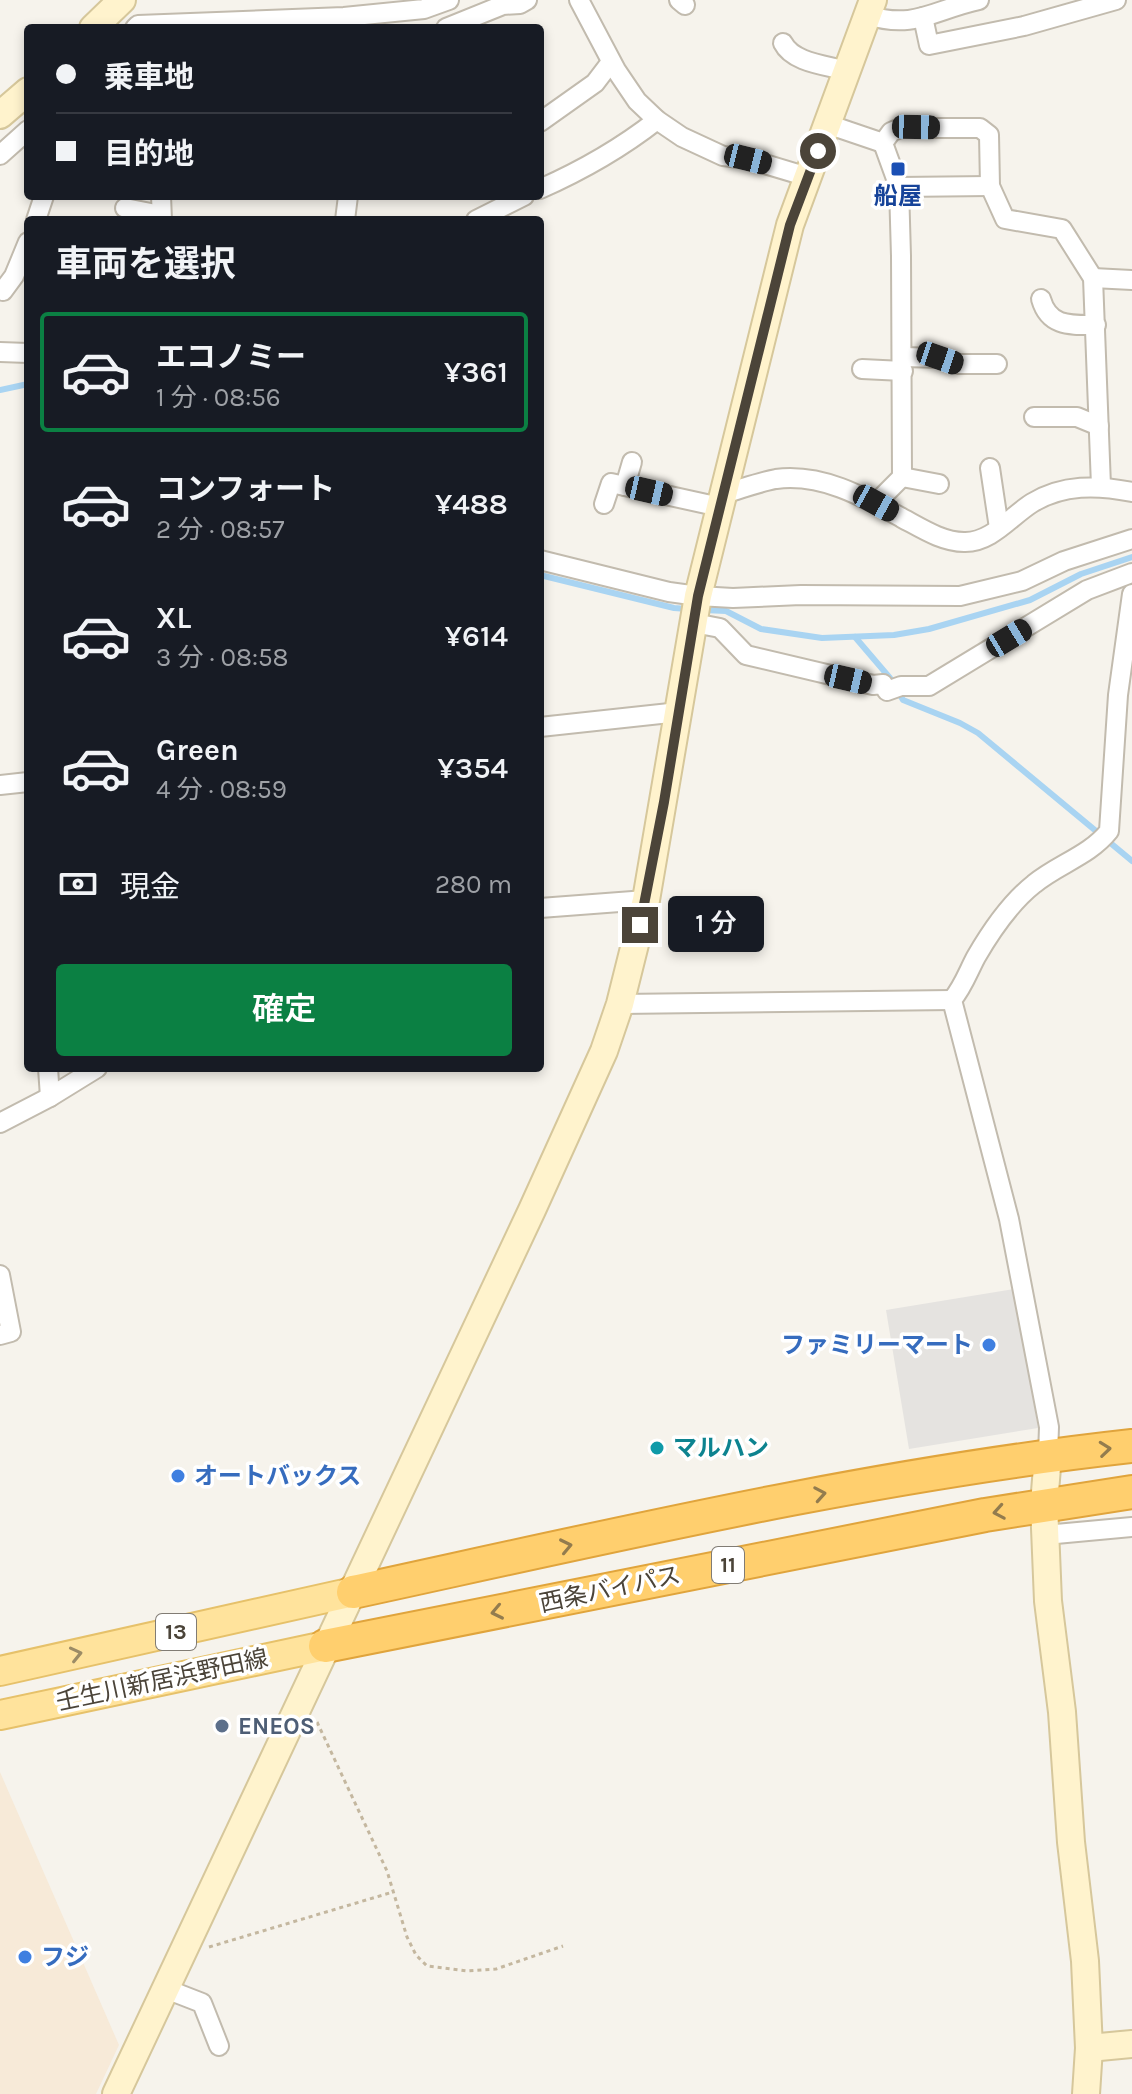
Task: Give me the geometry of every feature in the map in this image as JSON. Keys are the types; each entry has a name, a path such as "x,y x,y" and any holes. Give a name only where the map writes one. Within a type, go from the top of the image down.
{"highway":[{"name":"11","path":"353,1592 760,1504 1048,1455 1132,1446"},
{"name":"西条バイパス","path":"325,1646 771,1556 1044,1520 1132,1492"}],"main road":[{"name":"壬生川新居浜野田線","path":"0,1671 353,1592"},
{"name":"壬生川新居浜野田線","path":"0,1715 325,1646"}],"street":[{"path":"97,24 122,0"},
{"path":"164,24 344,17 424,9 449,0"},
{"path":"455,24 506,2 520,4 527,0"},
{"path":"579,0 611,62 637,101 657,120 682,137 723,156 748,159 808,177"},
{"path":"116,2094 545,1183 604,1051 620,1004 646,900 696,610 790,225 870,8 887,21 904,22 979,0"},
{"path":"923,17 929,45 1024,26 1116,0"},
{"path":"783,43 787,51 795,56 847,71"},
{"path":"544,119 595,83 611,62"},
{"path":"0,115 24,94"},
{"path":"544,187 585,170 625,146 657,120"},
{"path":"827,124 883,143"},
{"path":"883,143 891,132 900,128 980,128 989,135 990,186 1005,219 1062,229 1093,278 1101,486"},
{"path":"0,155 24,134"},
{"path":"876,503 902,477 899,187 883,143"},
{"path":"899,187 990,186"},
{"path":"484,216 516,200"},
{"path":"125,208 161,210"},
{"path":"1,294 14,276 24,252"},
{"path":"1093,278 1132,280"},
{"path":"1041,299 1045,313 1054,320 1070,325 1096,325"},
{"path":"0,352 24,353"},
{"path":"862,369 940,358 959,364 997,364"},
{"path":"1034,417 1077,417 1099,426"},
{"path":"625,486 632,462"},
{"path":"990,468 999,528"},
{"path":"902,477 939,484"},
{"path":"604,504 611,483 722,501 773,479 790,478 837,486 949,540 965,543 979,540 1045,497 1071,489 1101,486 1132,492"},
{"path":"696,610 733,598 801,595 960,596 1022,581 1064,561 1132,539"},
{"path":"544,561 640,586 696,610 720,628 746,655 873,685 883,684 887,691 901,686 929,686 1087,590 1132,573"},
{"path":"952,1000 990,933 1033,884 1098,845 1109,831 1118,695 1132,594"},
{"path":"544,727 679,712"},
{"path":"0,785 24,782"},
{"path":"544,908 646,900"},
{"path":"620,1004 952,1000"},
{"path":"952,1000 1009,1219 1049,1427 1044,1520 1051,1638 1062,1712 1071,1842 1085,1961 1089,2048 1086,2094"},
{"path":"48,1072 50,1097"},
{"path":"0,1123 91,1072"},
{"path":"0,1275 11,1332 0,1335"},
{"path":"1044,1520 1132,1527"},
{"path":"166,1989 202,2003 219,2046"},
{"path":"1089,2048 1132,2044"}],"path":[{"path":"300,1706 317,1720 394,1891 407,1937 416,1955 427,1966 467,1971 496,1969 563,1946"},
{"path":"187,1944 202,1950 394,1891"}],"shaded area":[{"path":"1014,1289 1038,1428 909,1449 886,1310"},
{"name":"フジ","path":"0,1772 119,2045 96,2094 0,2094"}],"waterway":[{"path":"0,390 24,385"},
{"path":"704,610 726,611 761,629 822,638 894,635 929,629 1030,600 1081,574 1132,557"},
{"path":"544,576 688,609"},
{"path":"855,637 890,678 903,700 978,733 1132,861"}],"place":[{"name":"船屋","path":"898,169"},
{"name":"ファミリーマート","path":"989,1345"},
{"name":"マルハン","path":"657,1448"},
{"name":"オートバックス","path":"178,1476"},
{"name":"ENEOS","path":"222,1726"},
{"name":"フジ","path":"25,1957"}],"route":[{"path":"640,925 698,596 790,225 818,151"}]}
